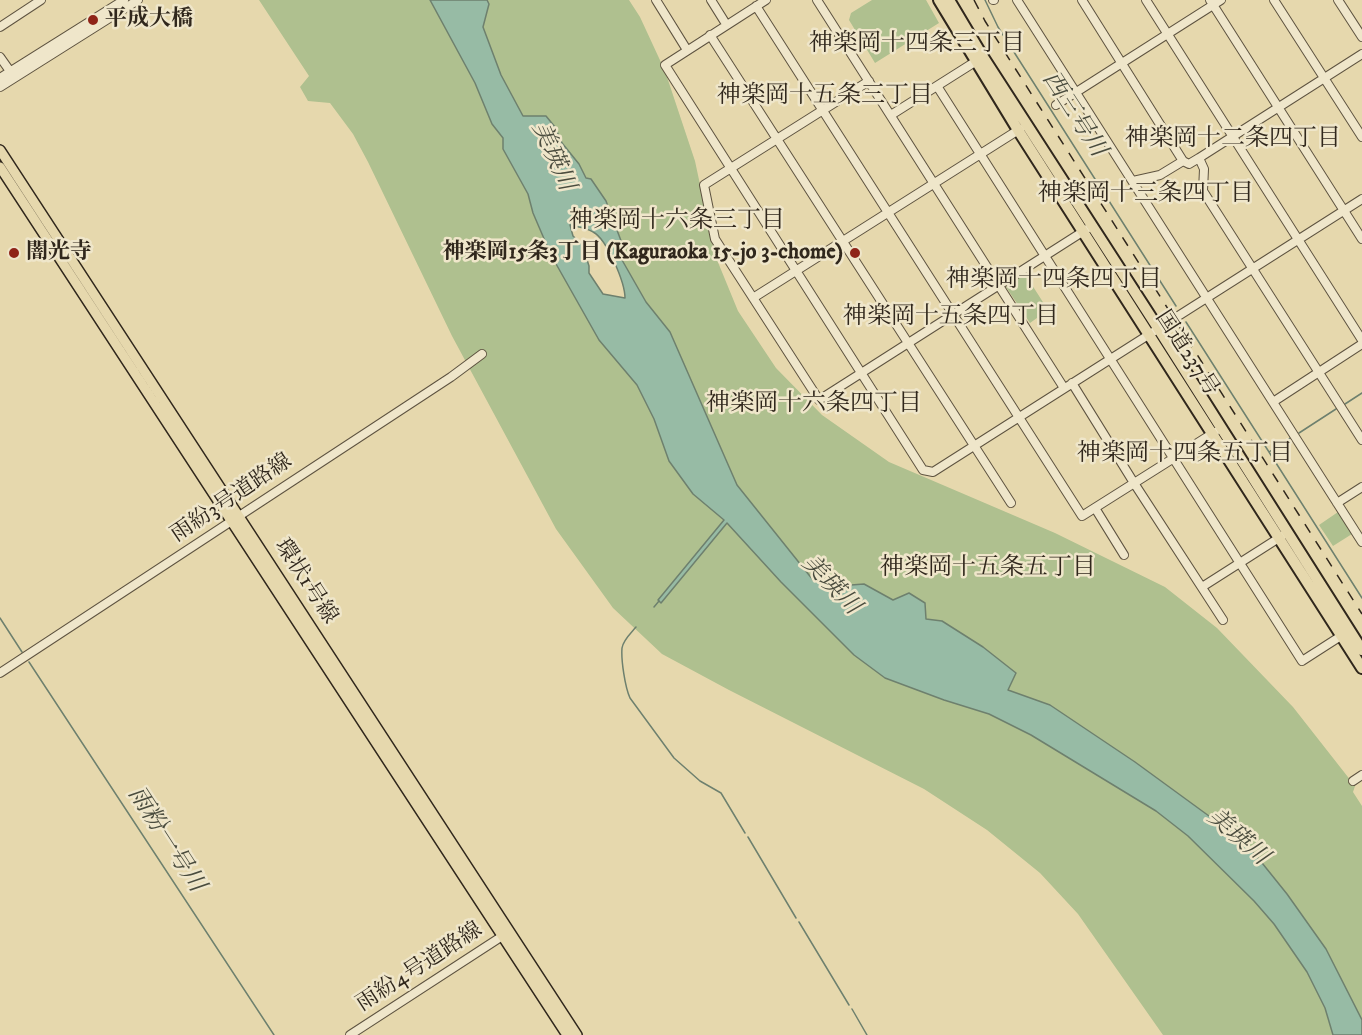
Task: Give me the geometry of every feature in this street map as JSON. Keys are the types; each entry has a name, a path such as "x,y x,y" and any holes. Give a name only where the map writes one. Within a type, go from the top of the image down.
{"highway":[{"name":"国道237号","path":"939,0 1154,330 1284,535 1346,633 1362,668"},
{"name":"国道237号","path":"948,0 979,60"},
{"name":"国道237号","path":"1346,633 1362,650"}],"main road":[{"name":"環状1号線","path":"0,150 235,519"},
{"name":"環状1号線","path":"0,167 235,519 506,933 577,1035"},
{"name":"環状1号線","path":"506,933 567,1035"}],"street":[{"path":"0,27 41,0"},
{"path":"0,87 12,75 120,3 138,0"},
{"path":"656,0 687,50"},
{"path":"711,0 726,24"},
{"path":"766,0 665,65 923,470 933,472 1362,200"},
{"path":"817,0 1064,388"},
{"path":"1017,0 1362,542"},
{"path":"1082,0 1183,161 1189,164 1362,54"},
{"path":"1146,0 1362,339"},
{"path":"1056,105 1122,64 1211,3 1221,0"},
{"path":"1274,0 1362,137"},
{"path":"1338,0 1362,37"},
{"path":"1211,3 1362,238"},
{"path":"756,6 1082,516 1217,431"},
{"path":"710,35 1011,503"},
{"path":"0,57 12,75"},
{"path":"891,115 979,60"},
{"path":"0,78 12,75"},
{"path":"869,81 704,185 715,239 819,400 1087,229"},
{"path":"937,86 1302,661 1346,633"},
{"path":"753,298 1023,127"},
{"path":"1199,158 1204,169 1203,191 1362,440"},
{"path":"1133,181 1161,175 1183,161"},
{"path":"1273,402 1362,344"},
{"name":"雨紛3号道路線","path":"0,673 451,377 482,354"},
{"path":"1071,383 1223,620"},
{"path":"1337,503 1362,487"},
{"path":"1095,508 1124,555"},
{"path":"1202,586 1284,535"},
{"path":"1353,781 1362,775"},
{"name":"雨紛4号道路線","path":"350,1035 506,933"}],"shaded area":[{"path":"259,0 430,0 475,83 492,124 503,138 503,149 528,194 533,213 551,255 599,340 637,385 693,494 725,521 781,582 854,655 885,678 989,714 1031,735 1156,811 1188,836 1274,924 1307,972 1325,1008 1333,1035 1163,1035 1078,914 1040,873 987,830 924,789 662,654 613,608 556,529 452,336 353,134 330,103 308,101 300,87 309,76"},
{"path":"487,0 629,0 640,17 665,71 695,161 715,255 738,311 776,368 822,415 889,462 1055,533 1165,587 1217,628 1293,707 1355,786 1353,792 1362,806 1362,1020 1326,949 1287,894 1246,843 1135,762 1050,705 1008,690 1016,673 983,647 942,621 926,619 925,603 909,593 893,600 864,584 838,586 813,580 737,485 670,332 646,302 622,260 623,246 579,164 562,143 555,127 523,116 501,75 483,27 489,4"},
{"path":"872,0 926,0 939,23 875,63 849,20 851,13"},
{"path":"1025,274 1048,310 1030,323 1006,287"},
{"path":"1338,512 1352,534 1333,546 1319,525"}],"water":[{"name":"美瑛川","path":"430,0 487,0 489,4 483,27 501,75 523,116 546,116 586,178 591,179 606,201 623,246 622,260 646,302 670,332 737,485 813,580 838,586 864,584 893,600 909,593 925,603 926,619 942,621 983,647 1016,673 1008,690 1050,705 1135,762 1246,843 1287,894 1326,949 1362,1020 1362,1035 1333,1035 1325,1008 1307,972 1274,924 1188,836 1156,811 1031,735 989,714 885,678 854,655 781,582 727,523 661,603 658,600 724,520 693,494 669,461 654,419 637,385 599,340 551,255 533,213 528,194 503,149 503,138 492,124 475,83","holes":["570,225 591,231 604,243 619,272 625,298 603,294 589,273 582,244 573,236"]}],"waterway":[{"name":"西三号川","path":"985,0 998,27 1176,306"},
{"name":"西三号川","path":"1186,322 1269,452 1290,438"},
{"name":"西三号川","path":"1345,404 1362,393"},
{"name":"西三号川","path":"1299,433 1336,409"},
{"path":"1269,452 1362,598"},
{"path":"654,607 659,601"},
{"name":"雨粉一号川","path":"0,618 22,652"},
{"path":"636,627 622,648 626,687 630,698 674,758 700,781 721,793 745,833"},
{"name":"雨粉一号川","path":"29,662 274,1035"},
{"path":"748,837 796,918"},
{"path":"799,922 849,1005"},
{"path":"852,1009 867,1035"}],"railway":[{"path":"974,0 985,21 1362,614"}],"place":[{"name":"平成大橋","path":"93,20"},
{"name":"闇光寺","path":"14,253"},
{"name":"神楽岡15条3丁目 (Kaguraoka 15-jo 3-chome)","path":"855,253"}],"district":[{"name":"神楽岡十四条三丁目","path":"917,45"},
{"name":"神楽岡十五条三丁目","path":"825,97"},
{"name":"神楽岡十二条四丁目","path":"1233,140"},
{"name":"神楽岡十三条四丁目","path":"1146,195"},
{"name":"神楽岡十六条三丁目","path":"677,222"},
{"name":"神楽岡十四条四丁目","path":"1054,281"},
{"name":"神楽岡十五条四丁目","path":"951,318"},
{"name":"神楽岡十六条四丁目","path":"814,405"},
{"name":"神楽岡十四条五丁目","path":"1185,455"},
{"name":"神楽岡十五条五丁目","path":"988,569"}]}
